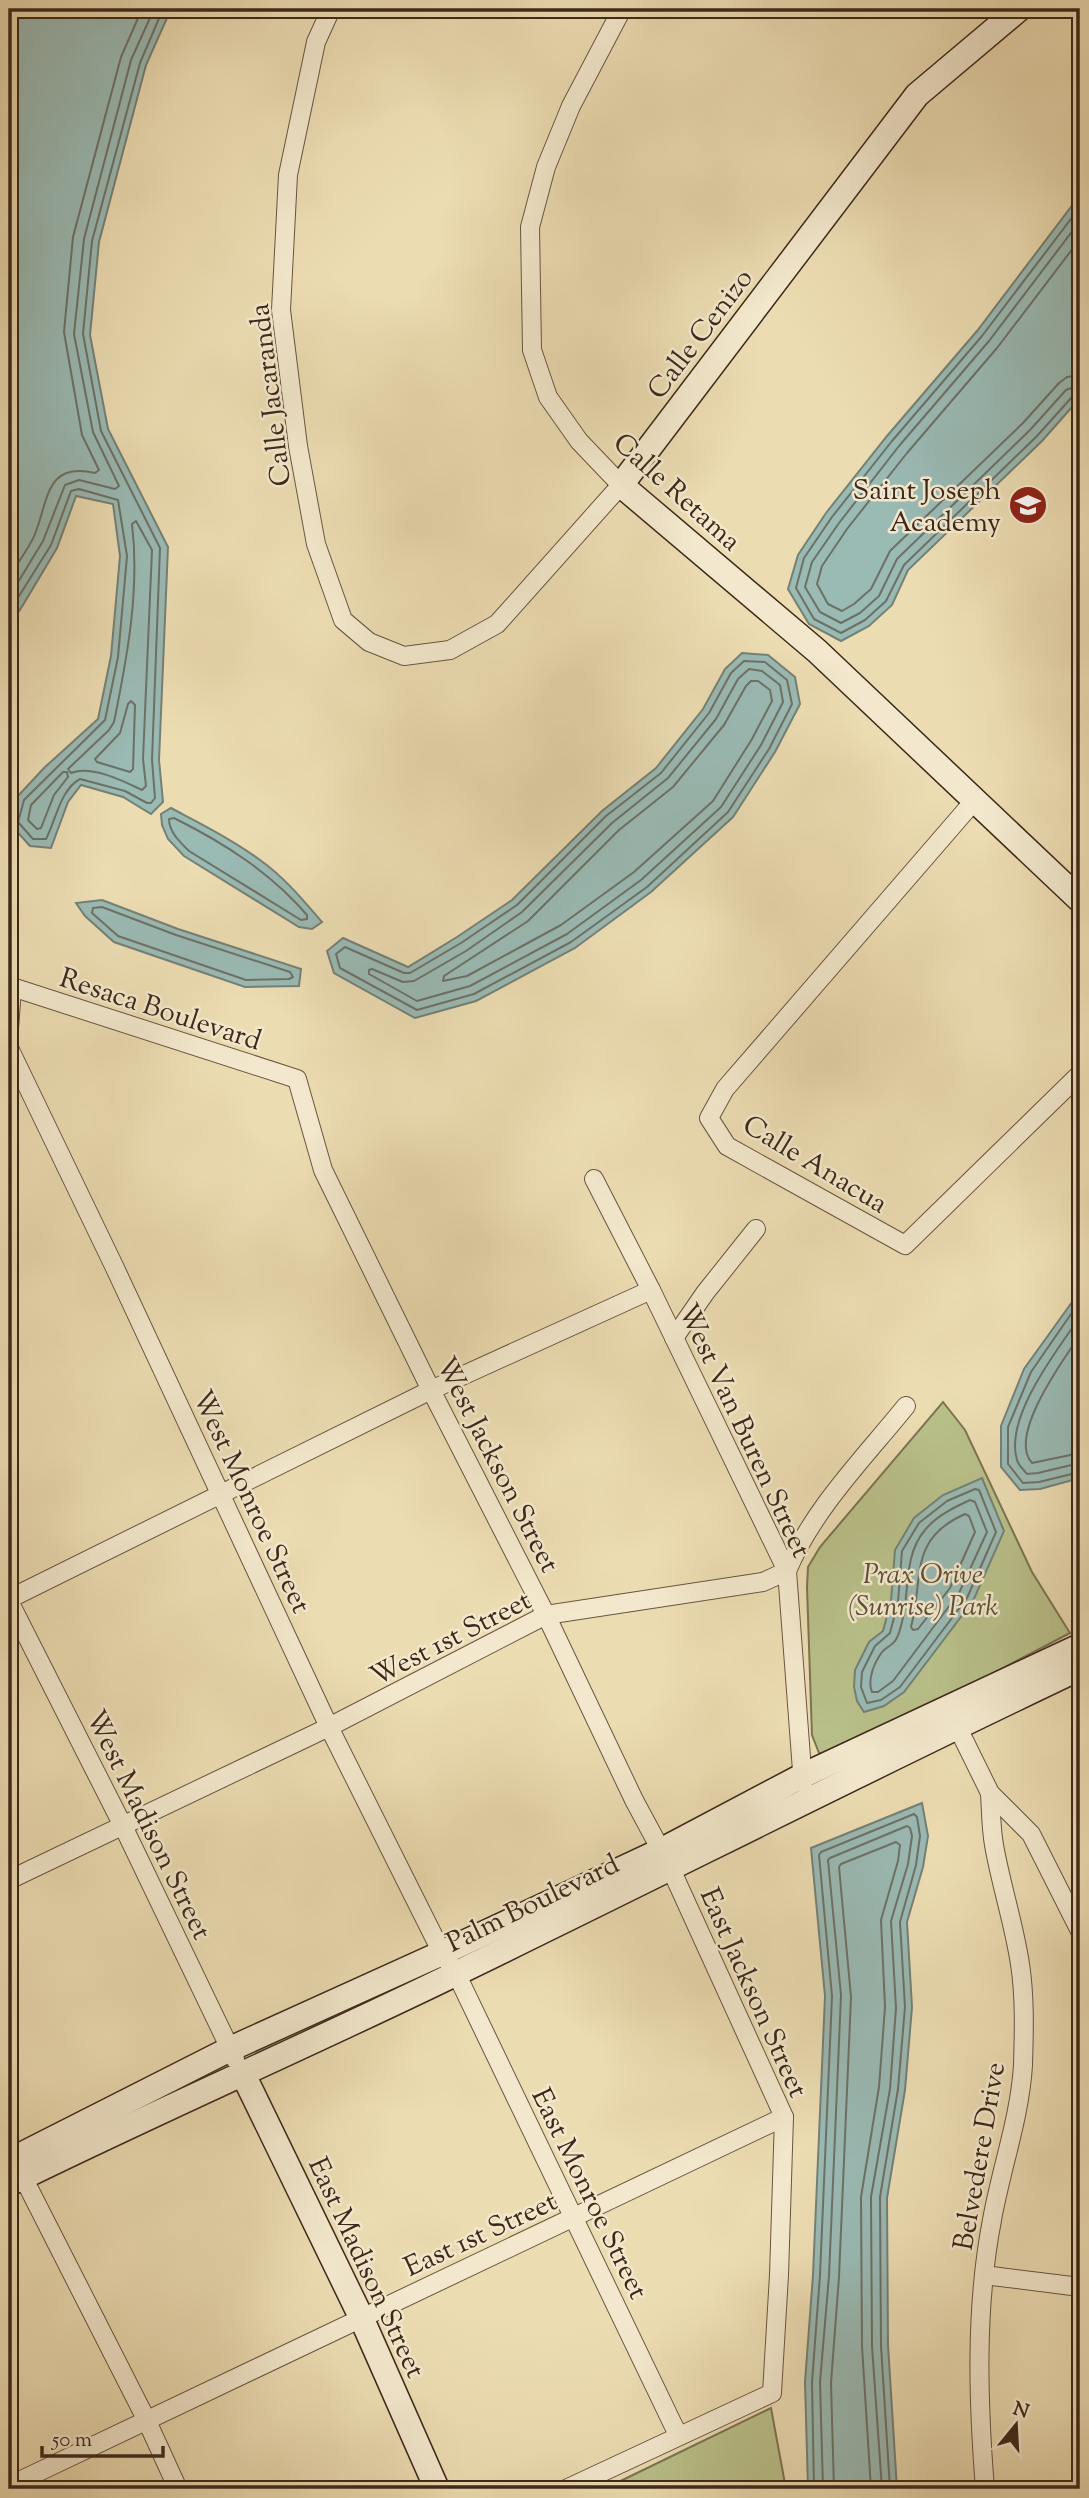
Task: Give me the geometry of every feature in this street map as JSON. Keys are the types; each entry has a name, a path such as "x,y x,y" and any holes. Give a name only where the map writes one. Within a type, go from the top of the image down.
{"main road":[{"name":"Calle Cenizo","path":"621,485 918,95 1019,9"},
{"name":"Calle Retama","path":"621,485 817,651 1080,900"},
{"name":"Palm Boulevard","path":"666,1858 802,1776 1080,1646"},
{"name":"Palm Boulevard","path":"13,2164 242,2072 346,2024 449,1963 666,1858 805,1801 1080,1668"},
{"name":"Palm Boulevard","path":"13,2164 230,2049 335,2002 449,1963"},
{"path":"335,2002 346,2024"},
{"name":"East Madison Street","path":"242,2072 361,2317 437,2489"}],"street":[{"name":"Calle Jacaranda","path":"331,9 316,42 288,176 281,310 298,446 316,544 343,620 369,642 404,656"},
{"name":"Calle Retama","path":"621,485 579,441 548,397 532,350 530,227 546,167 571,106 622,9"},
{"name":"Calle Cenizo","path":"404,656 450,650 497,624 621,485"},
{"name":"Calle Anacua","path":"974,801 725,1088 709,1118 727,1146 905,1245 1080,1074"},
{"path":"9,1029 10,987"},
{"name":"Resaca Boulevard","path":"10,987 298,1079"},
{"name":"West Monroe Street","path":"9,1048 329,1727 449,1963"},
{"name":"West Jackson Street","path":"298,1079 323,1170 431,1390 547,1615 634,1800 666,1858"},
{"name":"West Van Buren Street","path":"594,1179 651,1290 787,1571 805,1801"},
{"path":"674,1338 705,1293 756,1229"},
{"path":"9,1600 431,1390 651,1290"},
{"path":"787,1571 812,1523 906,1406"},
{"name":"West 1st Street","path":"9,1880 329,1727 547,1615 764,1581 787,1571"},
{"name":"West Madison Street","path":"9,1600 123,1826 242,2072"},
{"path":"957,1727 989,1793 1031,1835 1080,1931"},
{"name":"Belvedere Drive","path":"985,2489 981,2441 984,2275 991,2221 1016,2113 1023,2067 1020,1968 994,1845 989,1793"},
{"name":"East Jackson Street","path":"666,1858 784,2117 772,2393 678,2435"},
{"name":"East Monroe Street","path":"449,1963 678,2435"},
{"name":"East 1st Street","path":"9,2486 784,2117"},
{"path":"13,2164 146,2419 178,2489"},
{"path":"984,2275 1080,2287"},
{"path":"566,2489 678,2435"}],"green space":[{"name":"Prax Orive (Sunrise) Park","path":"943,1402 965,1430 1032,1572 1070,1633 833,1757 819,1753 812,1735 808,1567 820,1547"},
{"path":"771,2408 786,2489 604,2489"}],"water":[{"path":"9,9 171,9 146,65 99,242 90,335 108,429 168,547 159,760 163,802 151,814 123,797 81,785 68,802 51,848 30,846 11,825 17,797 44,768 98,719 111,656 120,556 113,504 76,496 57,548 20,610 9,623"},
{"path":"1080,195 1080,398 1042,441 908,570 892,605 869,626 841,641 809,624 788,589 798,555 826,513 887,436 977,331"},
{"path":"742,653 768,655 795,677 800,704 775,752 733,817 651,892 575,948 476,1001 415,1018 334,973 327,951 343,938 408,967 512,900 602,811 656,768 703,709 725,669"},
{"path":"171,808 260,860 285,881 322,922 312,929 299,927 184,856 168,839 162,825 161,814"},
{"path":"102,900 178,929 301,969 299,986 245,987 114,942 85,916 76,903"},
{"path":"1080,1291 1080,1478 1040,1489 1020,1490 1001,1467 1001,1426 1024,1369"},
{"path":"982,1478 1004,1531 973,1601 904,1692 884,1706 864,1712 857,1701 854,1687 855,1670 869,1642 883,1631 891,1601 895,1550 914,1518 943,1495"},
{"path":"922,1803 928,1836 923,1867 907,1922 912,2007 905,2090 887,2198 888,2345 897,2489 808,2489 805,2382 813,2275 825,1996 811,1848"}],"place":[{"name":"Saint Joseph Academy","path":"1028,505"}]}
